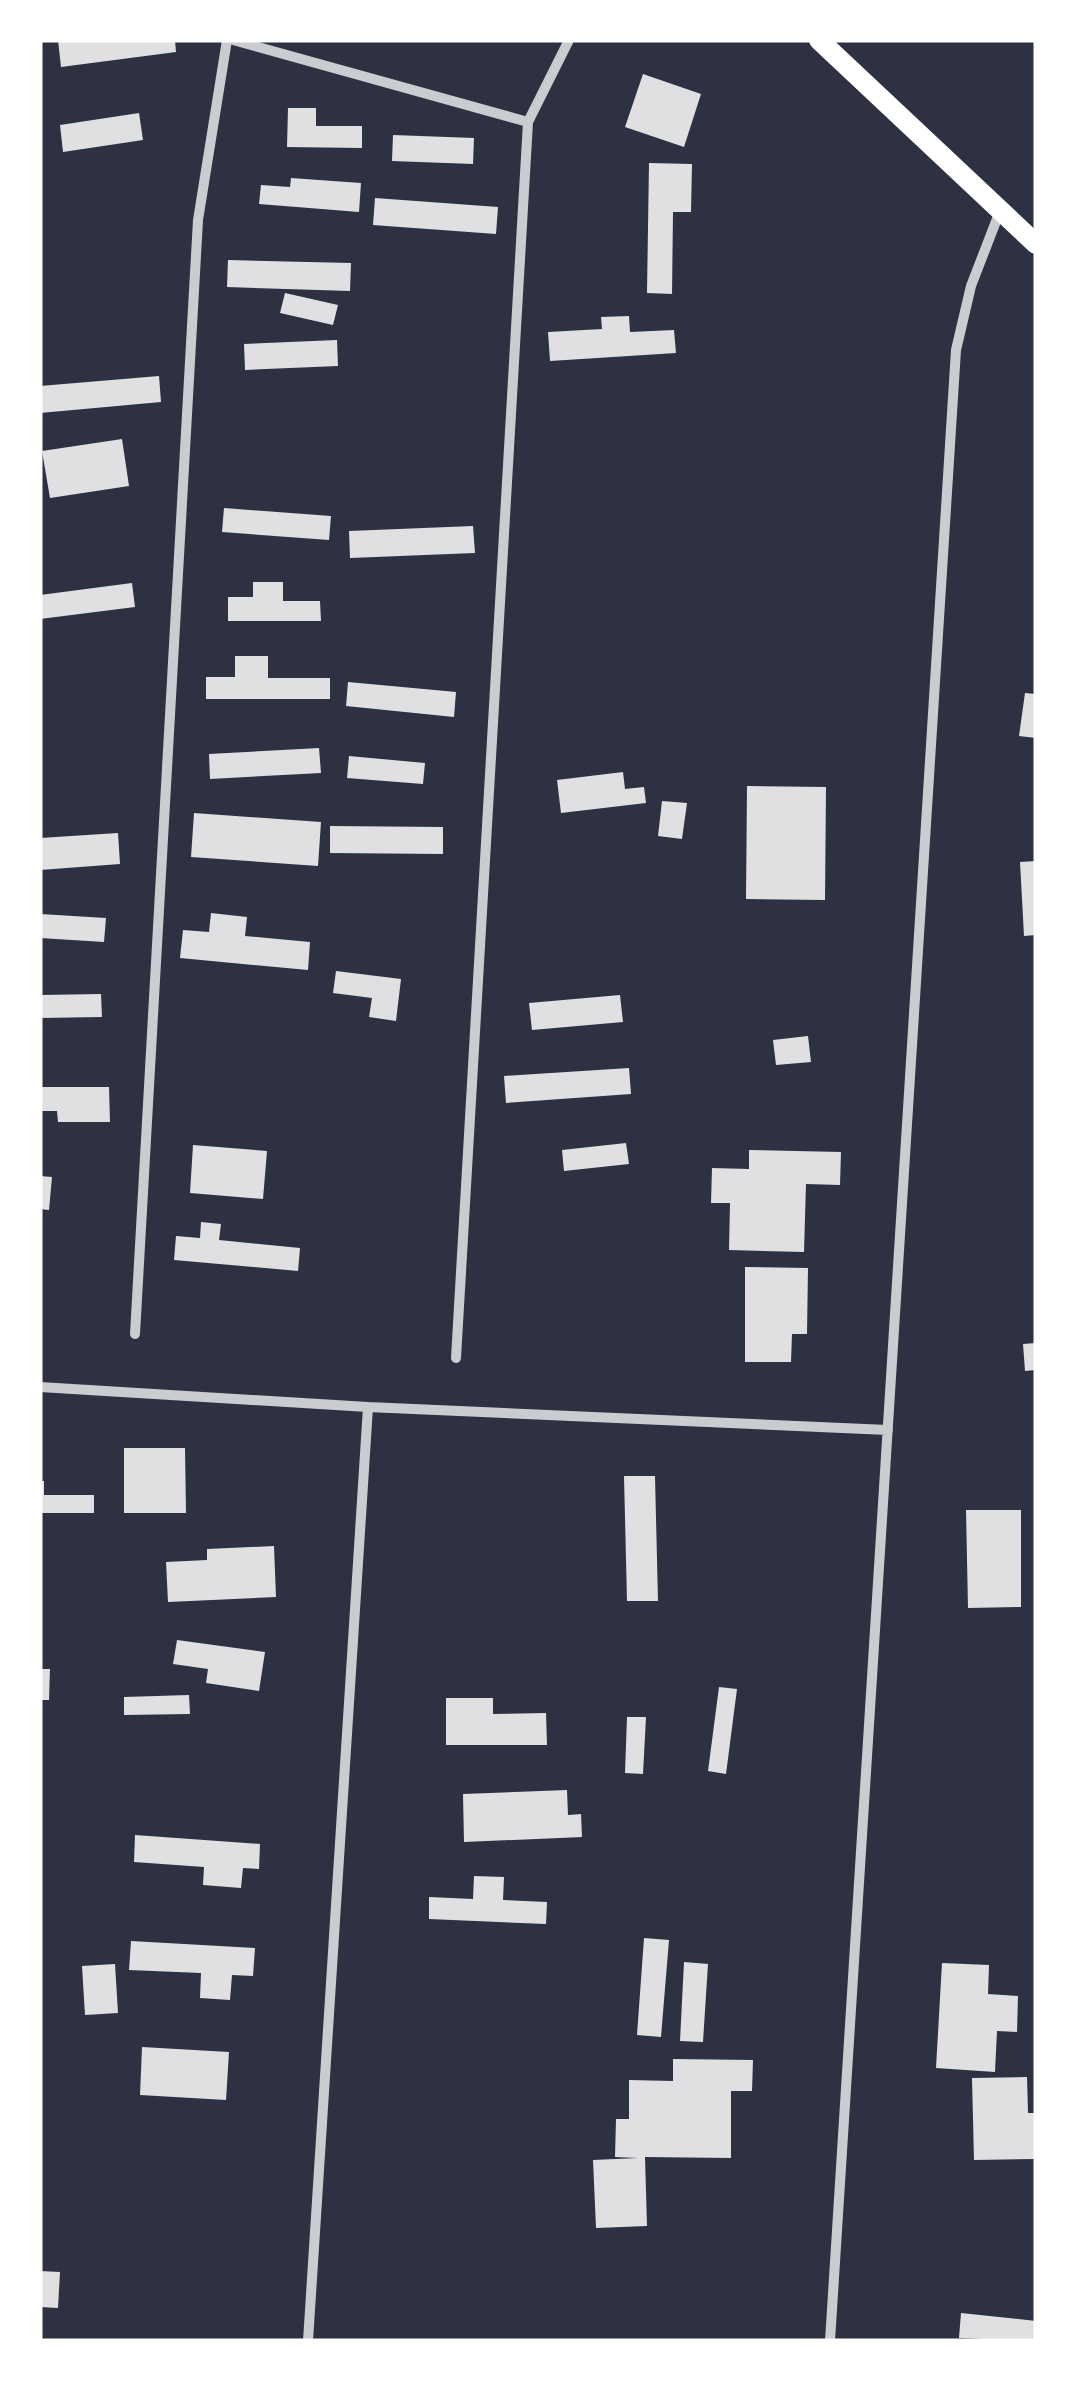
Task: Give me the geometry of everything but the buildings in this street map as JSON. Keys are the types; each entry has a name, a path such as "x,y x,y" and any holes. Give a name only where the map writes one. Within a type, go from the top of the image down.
{"main road":[{"path":"819,40 1036,244"}],"street":[{"path":"135,1334 198,220 230,40 528,122"},
{"path":"456,1358 528,122 569,40"},
{"path":"830,2341 956,350 971,286 1000,211"},
{"path":"40,1387 368,1407 888,1430"},
{"path":"308,2341 368,1407"}]}
